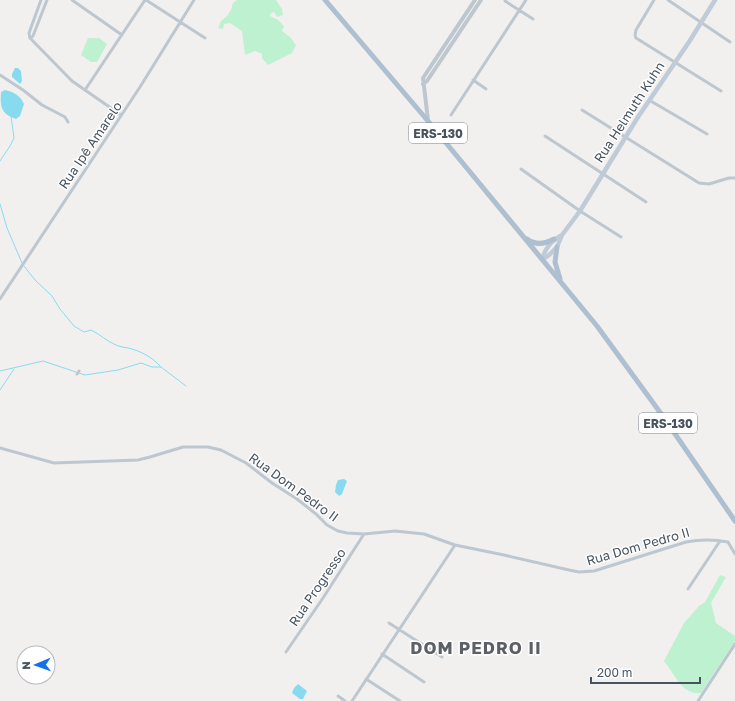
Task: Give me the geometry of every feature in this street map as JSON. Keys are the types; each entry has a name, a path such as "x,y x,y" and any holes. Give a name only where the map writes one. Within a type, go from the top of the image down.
{"main road":[{"name":"ERS-130","path":"325,0 428,121 597,326 662,415 735,521"},
{"name":"Rua Helmuth Kuhn","path":"542,259 548,256 557,247 562,236 580,211 602,174 715,0"},
{"path":"524,237 530,242 545,244 562,236"},
{"path":"542,259 546,250 554,239"},
{"path":"557,247 555,262 563,285"}],"street":[{"path":"42,0 29,33 30,38 72,81 121,115"},
{"path":"30,38 33,36 47,0"},
{"path":"72,0 122,35"},
{"path":"85,90 146,0 205,38"},
{"name":"Rua Ipê Amarelo","path":"0,299 121,115 194,0"},
{"path":"428,121 423,78 474,0"},
{"path":"423,84 427,81 481,0"},
{"path":"451,115 526,0"},
{"path":"654,0 636,30 635,35 638,40 721,91"},
{"path":"668,0 730,42"},
{"path":"505,1 533,19"},
{"path":"34,18 39,21"},
{"path":"0,75 24,90 42,105 65,117 68,122"},
{"path":"473,80 486,89"},
{"path":"650,100 707,134"},
{"path":"582,110 699,183 709,184 729,178 735,178"},
{"path":"545,136 646,202"},
{"path":"521,169 580,211 621,237"},
{"name":"Rua Dom Pedro II","path":"0,448 45,461 64,463 138,460 183,447 208,447 221,450 246,463 272,483 297,499 328,525 338,531 364,534 396,531 424,534 455,545 504,554 579,572 594,571 628,562 686,542 709,539 720,540"},
{"name":"Rua Progresso","path":"286,652 364,534"},
{"path":"688,589 720,540 728,542 735,554"},
{"path":"352,701 455,545"},
{"path":"389,623 442,657"},
{"path":"698,701 735,644"},
{"path":"382,654 424,682"},
{"path":"366,679 400,701"},
{"path":"338,696 345,701"}],"green space":[{"path":"237,0 276,0 282,9 283,15 277,17 274,12 271,13 270,16 278,20 284,26 282,31 290,37 296,45 292,53 268,65 262,58 262,54 255,51 245,55 242,31 230,23 224,24 223,29 218,28 221,21 231,10 233,3"},
{"path":"88,38 99,38 107,44 97,62 91,62 81,55"},
{"path":"720,575 726,577 711,603 716,623 735,636 735,641 701,693 694,693 688,691 679,683 664,661 684,623 699,606 705,602"}],"water":[{"path":"15,68 18,68 21,71 22,81 20,84 12,77"},
{"path":"5,90 16,94 21,98 24,104 20,116 16,119 4,112 2,109 1,92"},
{"path":"344,479 347,481 342,494 339,496 335,492 336,485 338,480"},
{"path":"298,684 307,691 303,699 300,699 292,693"}],"waterway":[{"path":"0,161 14,138 11,116"},
{"path":"0,204 7,228 22,263"},
{"path":"24,266 35,280 52,296 60,309 74,326 84,332 91,330 109,342 120,347 133,349 142,353 150,357 161,367"},
{"path":"0,371 43,361 76,372"},
{"path":"79,373 85,375 118,370 141,363 152,367 161,367 186,386"},
{"path":"0,390 14,369"}],"district":[{"name":"DOM PEDRO II","path":"476,647"}]}
